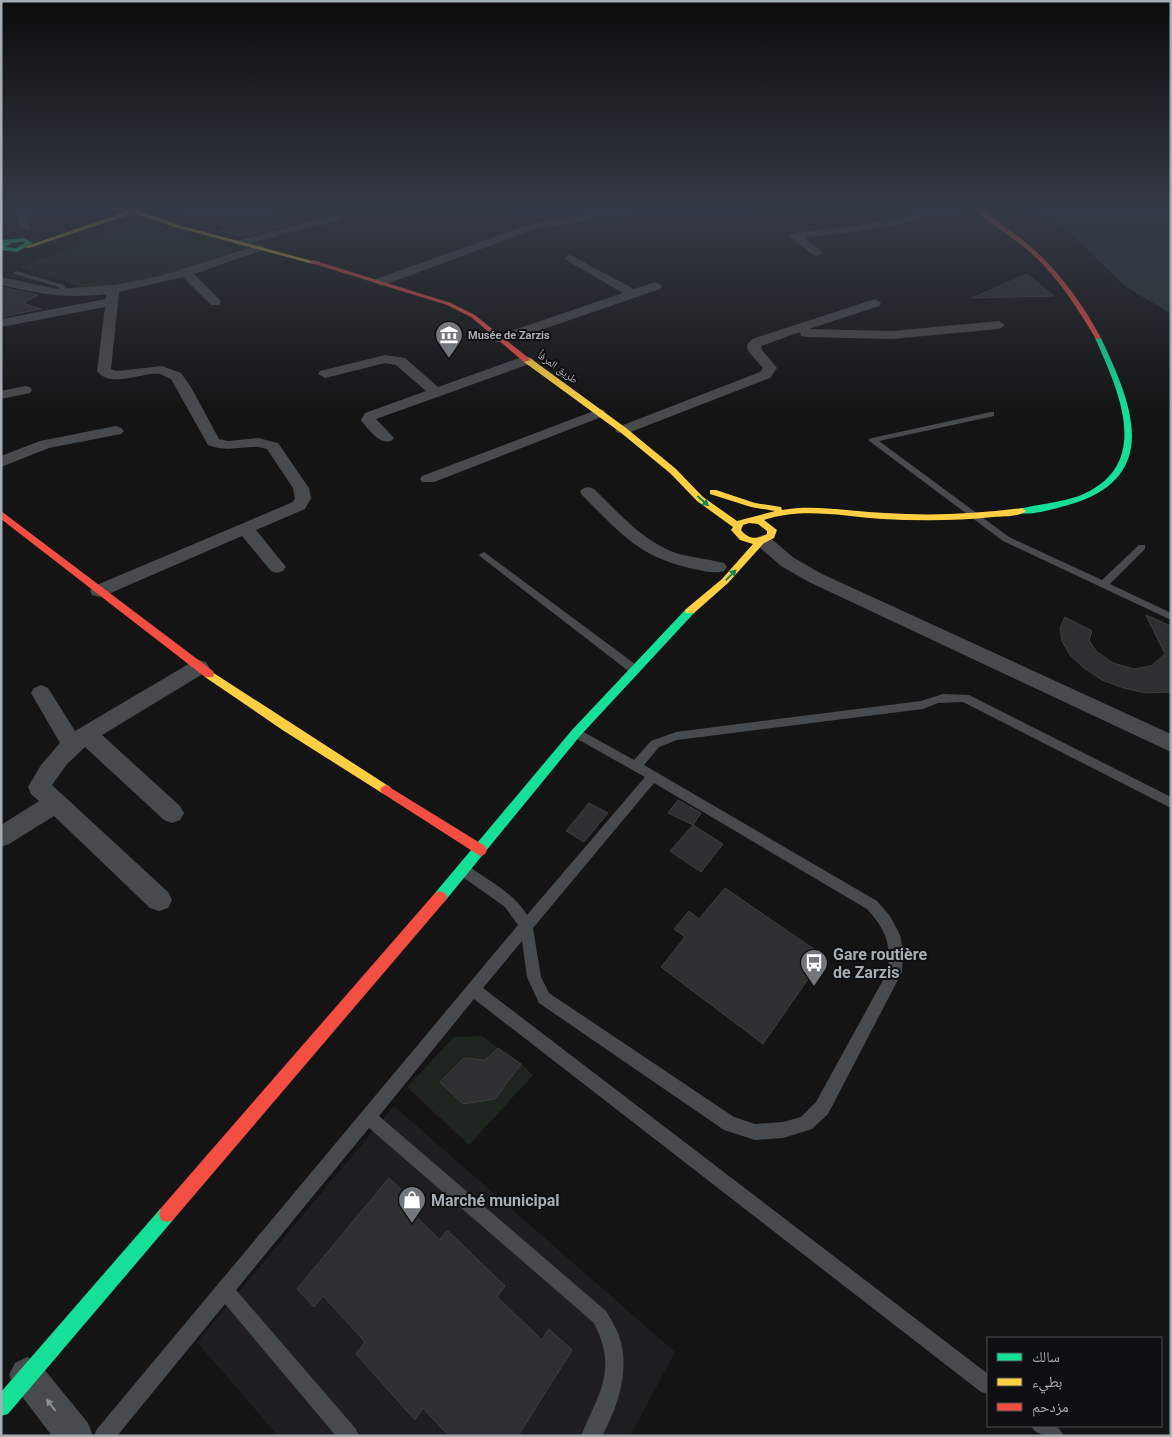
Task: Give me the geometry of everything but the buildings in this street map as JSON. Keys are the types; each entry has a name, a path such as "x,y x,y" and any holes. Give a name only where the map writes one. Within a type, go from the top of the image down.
{"street":[{"path":"1,324 112,296 179,275"},
{"path":"188,275 215,302"},
{"name":"طريق المرفأ","path":"355,275 448,304 473,316 527,360 623,430 672,471"},
{"path":"380,282 399,275"},
{"path":"600,275 633,294"},
{"path":"713,492 754,505 800,510 858,515 977,516 1023,512 1056,505 1083,496 1100,487 1116,475 1124,463 1129,433 1115,376 1092,325 1055,275"},
{"path":"1,281 65,294 112,296"},
{"path":"501,339 656,286"},
{"path":"99,591 299,505 303,498 301,488 273,446 260,442 224,446 213,442 184,387 176,376 168,371 154,369 116,375 104,371 112,296"},
{"path":"623,430 765,375 769,372 770,368 755,351 754,345 875,303"},
{"path":"790,332 892,335 999,325"},
{"path":"324,374 385,359 395,359 400,361 435,392"},
{"path":"386,438 368,420 370,416 527,360"},
{"path":"1,395 25,390"},
{"path":"428,479 599,412"},
{"path":"1,462 44,444 116,431"},
{"path":"672,471 713,492 753,520 769,525 775,553 802,571 828,585 874,604 1171,744"},
{"path":"672,471 748,540 771,536"},
{"path":"588,492 639,540 658,553 688,562 720,564"},
{"path":"732,547 740,523 775,512 800,510"},
{"path":"1,514 198,667 288,728 481,850"},
{"path":"814,523 858,515"},
{"path":"245,528 277,566"},
{"path":"1,1407 481,850 576,733 697,604 725,582 771,536"},
{"path":"697,604 702,591 720,564"},
{"path":"159,900 39,787 49,768 79,739 198,667"},
{"path":"40,692 79,739 172,813"},
{"path":"1,837 56,803"},
{"path":"27,1375 75,1436"}],"lane":[{"path":"23,275 62,286 65,294"},
{"path":"991,414 872,440 1006,539 1171,617"},
{"path":"1102,585 1142,547"},
{"path":"484,554 636,670"},
{"path":"636,766 655,744 676,736 923,705 932,700 949,697 965,698 1171,803"},
{"path":"463,870 516,909 525,927 536,989 544,998 730,1124 755,1132 783,1130 806,1123 822,1108 895,972 897,954 895,938 885,920 872,905 636,766 576,733"},
{"path":"104,1436 473,989 653,776"},
{"path":"473,989 987,1384"},
{"path":"368,1117 600,1317 612,1342 615,1366 604,1414 591,1436"},
{"path":"225,1290 349,1436"},
{"path":"1042,1427 1054,1436"}],"shaded area":[{"path":"46,275 166,275 152,280 85,290"},
{"path":"1114,275 1171,275 1171,314 1125,286"},
{"path":"482,1036 498,1048 485,1060 464,1058 440,1082 463,1104 495,1099 521,1064 533,1075 469,1145 407,1087 454,1037"},
{"name":"Marché municipal","path":"394,1106 675,1352 630,1436 278,1436 197,1342"}],"traffic: fast":[{"path":"1022,511 1066,503 1095,492 1118,473 1125,460 1128,447 1126,415 1116,381 1098,338"},
{"path":"440,897 576,733 690,611"},
{"path":"1,1407 167,1214"}],"traffic: slow":[{"path":"527,360 623,430 673,471 700,499 737,526"},
{"path":"713,492 754,505 778,509"},
{"path":"755,520 786,512 802,511 936,517 988,515 1022,511"},
{"path":"690,611 725,581 761,541 771,536 772,530 757,520 740,523 736,530 741,536 750,541 761,541"},
{"path":"209,674 288,728 386,790"}],"traffic: jam":[{"path":"355,275 449,304 473,316 527,360"},
{"path":"1056,275 1083,311 1098,338"},
{"path":"1,514 209,674"},
{"path":"386,790 481,850"},
{"path":"167,1214 440,897"}],"place":[{"name":"Musée de Zarzis","path":"449,359"},
{"name":"Gare routière de Zarzis","path":"814,987"},
{"name":"Marché municipal","path":"412,1224"}]}
